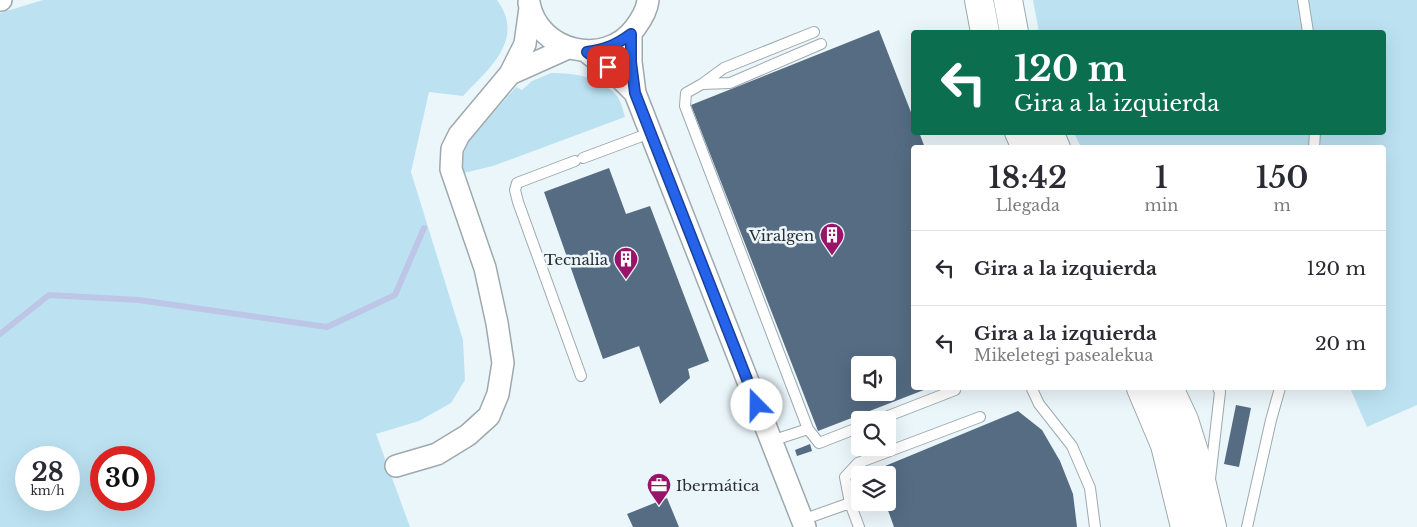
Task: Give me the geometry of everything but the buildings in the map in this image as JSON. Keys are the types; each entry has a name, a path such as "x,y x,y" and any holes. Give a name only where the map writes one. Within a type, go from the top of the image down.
{"main road":[{"path":"979,0 985,30"},
{"path":"1008,0 1014,30"},
{"path":"1142,390 1165,445 1185,527"},
{"path":"1170,390 1184,420 1210,516"}],"street":[{"path":"510,74 577,50 603,50 618,44 631,34 641,20 650,1"},
{"path":"529,4 538,25 551,39 577,50 614,73 635,93"},
{"path":"396,466 437,454 468,436 488,416 498,394 503,363 485,268 450,169 452,149 459,135 510,74 524,44 529,4"},
{"path":"631,34 631,62 635,93 803,523"}],"lane":[{"path":"1303,0 1308,30"},
{"path":"814,32 724,68 686,94 685,106 808,429 819,443 851,431"},
{"path":"702,84 730,83 821,44"},
{"path":"581,376 518,202 515,190 516,183 650,134"},
{"path":"896,413 955,390"},
{"path":"1032,390 1039,404 1072,446 1090,488 1096,527"},
{"path":"1210,516 1221,390"},
{"path":"1247,527 1279,390"},
{"path":"859,527 850,503 845,477 858,463 980,417"},
{"path":"772,441 808,429"},
{"path":"803,523 850,503"}],"shaded area":[{"path":"43,0 497,0 505,14 508,28 501,53 463,96 429,92 411,172 463,340 465,380 451,403 419,421 376,434 410,527 0,527 0,13"},
{"path":"1033,0 1417,0 1417,405 1367,427 1351,390 1386,390 1386,145 1080,145 1075,135 1386,135 1386,30 1039,30"},
{"path":"551,73 577,75 602,84 618,97 625,117 493,166 464,173 462,159 467,143 516,87 522,90 532,81"}],"waterway":[{"path":"0,334 49,295 139,300 327,327 395,295 424,228"}],"place":[{"name":"Viralgen","path":"832,256"},
{"name":"Tecnalia","path":"626,280"},
{"name":"Ibermática","path":"659,506"}],"route":[{"path":"608,67 587,52 603,50 618,44 631,34 631,62 635,93 757,405"}]}
